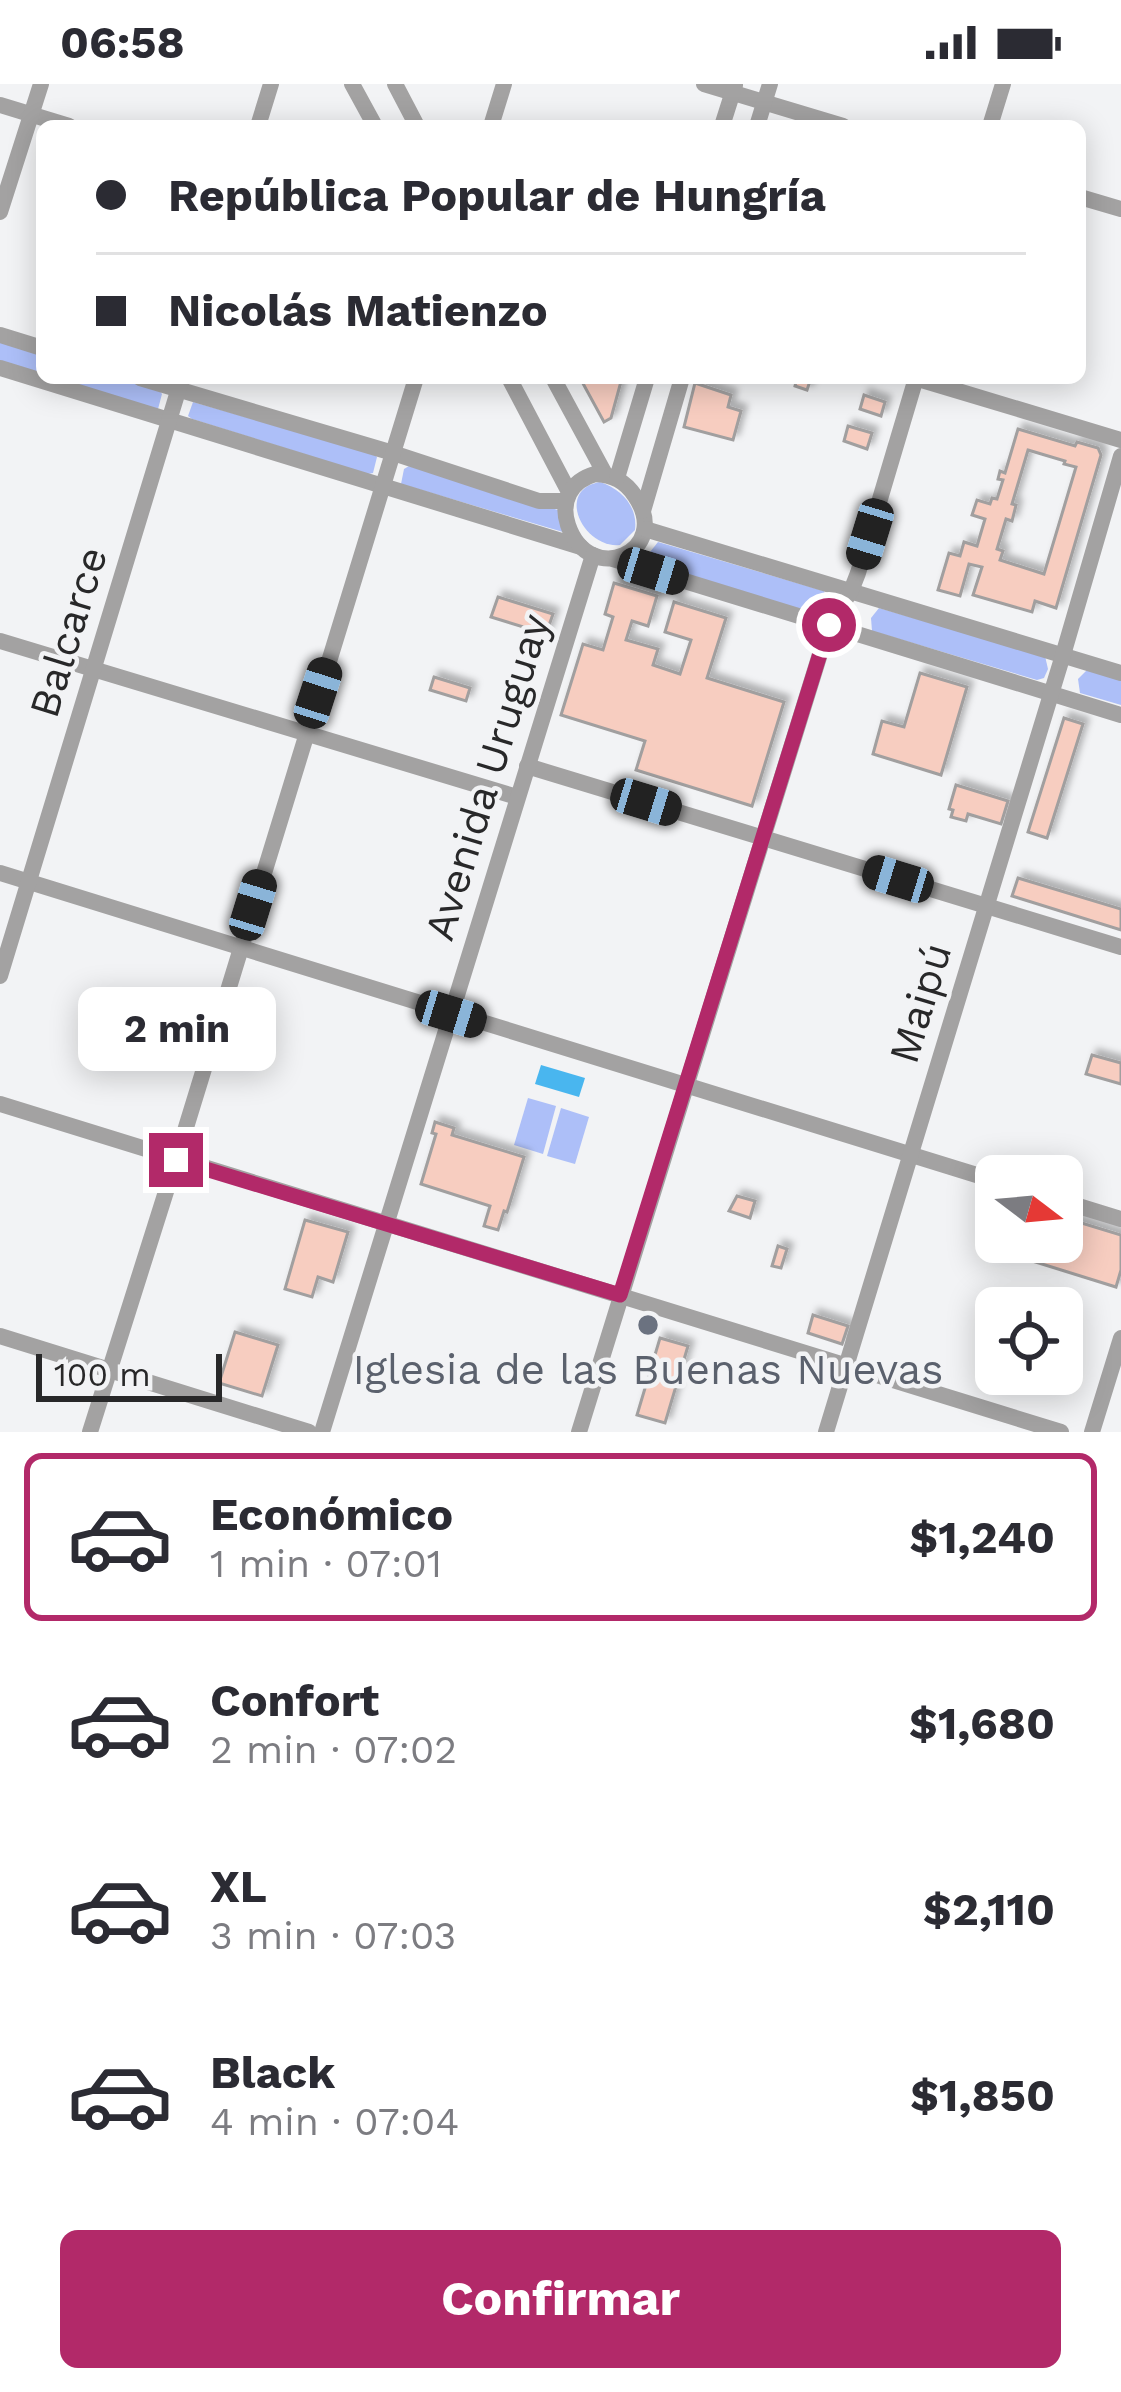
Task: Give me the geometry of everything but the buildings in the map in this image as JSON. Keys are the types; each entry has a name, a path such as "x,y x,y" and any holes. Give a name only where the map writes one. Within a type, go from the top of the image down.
{"street":[{"path":"0,212 40,84"},
{"path":"260,120 271,84"},
{"path":"352,84 372,120"},
{"path":"395,84 414,120"},
{"path":"493,120 504,84"},
{"path":"704,84 767,93 829,120"},
{"path":"992,120 1003,84"},
{"path":"724,120 734,88"},
{"path":"0,105 50,120"},
{"path":"1086,199 1121,209"},
{"path":"0,335 36,346"},
{"path":"0,368 36,379"},
{"path":"51,384 1121,715"},
{"path":"181,384 539,501 567,496 586,477 611,476"},
{"name":"Balcarce","path":"0,976 181,384"},
{"path":"90,1432 414,384"},
{"path":"512,384 567,496 566,520 573,537 587,551"},
{"path":"557,384 611,476 630,490 644,520 851,591 1121,673"},
{"path":"611,476 645,384"},
{"path":"614,559 633,550 642,539 680,384"},
{"path":"579,1432 829,625 851,591 914,384"},
{"path":"936,384 1121,440"},
{"name":"Maipú","path":"826,1432 1121,457"},
{"name":"Avenida Uruguay","path":"322,1432 518,796 587,551"},
{"path":"0,641 518,796"},
{"path":"527,766 1121,947"},
{"path":"0,873 975,1174"},
{"path":"0,1104 1061,1432"},
{"path":"1083,1207 1121,1219"},
{"path":"0,1336 309,1432"},
{"path":"1092,1432 1121,1337"}],"shaded area":[{"path":"0,342 36,352 36,373 0,362"},
{"path":"73,384 140,384 162,394 158,409"},
{"path":"193,402 374,454 373,473 192,419 188,416"},
{"path":"409,466 558,510 563,532 401,484"},
{"path":"600,482 621,494 634,513 635,530 620,545 595,538 579,518 579,496 586,487"},
{"path":"658,542 824,591 828,604 817,615 652,565 650,552"},
{"path":"879,608 1045,656 1048,669 1037,680 872,631 871,618"},
{"path":"1087,670 1121,680 1121,705 1080,693 1078,679"},
{"path":"541,1065 585,1078 579,1097 535,1084"},
{"path":"528,1098 556,1106 543,1154 514,1145"},
{"path":"561,1108 589,1117 575,1164 547,1156"}],"place":[{"name":"Iglesia de las Buenas Nuevas","path":"648,1325"}],"route":[{"path":"176,1160 620,1295 829,625"}]}
